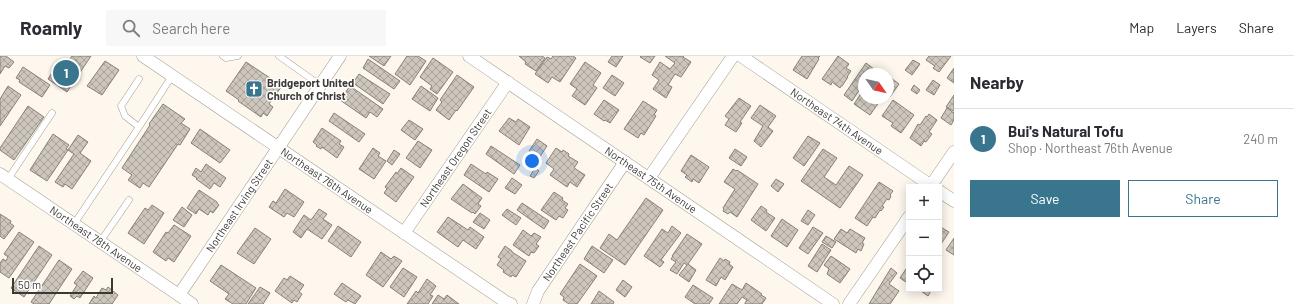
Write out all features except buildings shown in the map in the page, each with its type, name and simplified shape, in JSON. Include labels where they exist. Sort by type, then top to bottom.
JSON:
[{"type":"street","name":"Northeast Irving Street","points":[[179,295],[340,56]]},
{"type":"street","name":"Northeast 75th Avenue","points":[[469,56],[833,304]]},
{"type":"street","points":[[649,178],[733,56]]},
{"type":"street","name":"Northeast 74th Avenue","points":[[741,56],[927,184]]},
{"type":"street","name":"Northeast 76th Avenue","points":[[149,58],[172,76],[511,304]]},
{"type":"street","name":"Northeast Oregon Street","points":[[404,233],[508,82]]},
{"type":"street","points":[[935,184],[954,152]]},
{"type":"street","name":"Northeast Pacific Street","points":[[533,304],[538,290],[625,162]]},
{"type":"street","name":"Northeast 78th Avenue","points":[[4,177],[192,304]]},
{"type":"street","name":"Northeast 74th Avenue","points":[[942,194],[954,201]]},
{"type":"street","points":[[849,304],[907,220]]},
{"type":"lane","points":[[223,56],[226,58],[238,56]]},
{"type":"lane","points":[[279,56],[320,86]]},
{"type":"lane","points":[[74,224],[172,76]]},
{"type":"lane","points":[[138,79],[121,106],[125,116],[139,127]]},
{"type":"lane","points":[[4,177],[52,113]]},
{"type":"lane","points":[[100,242],[129,200]]},
{"type":"place","name":"Bui's Natural Tofu","points":[[66,73]]},
{"type":"place","name":"Bridgeport United Church of Christ","points":[[254,89]]}]
